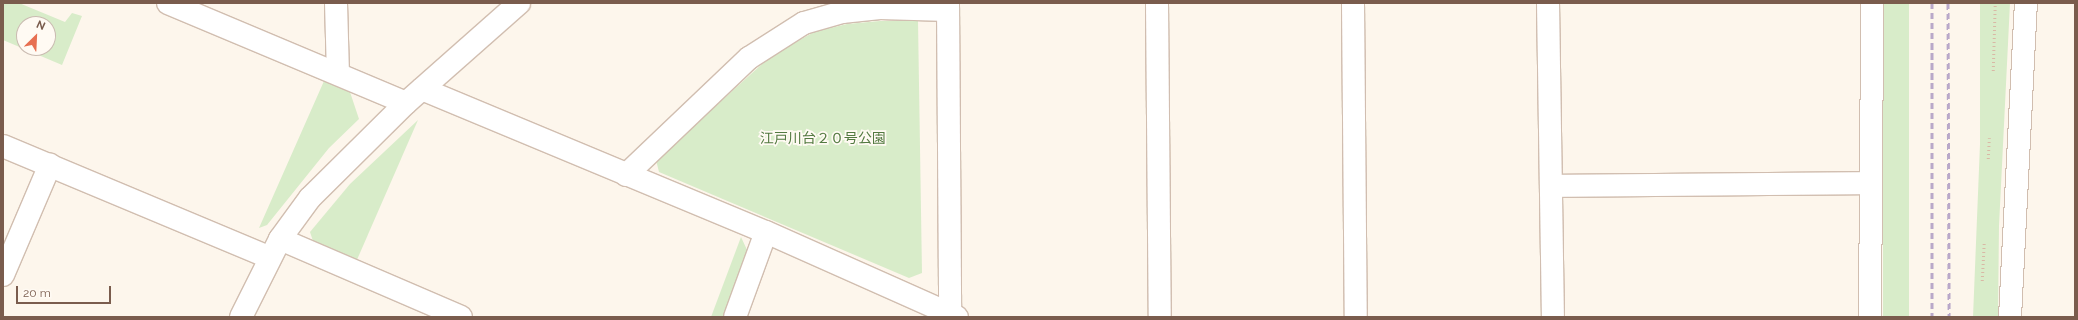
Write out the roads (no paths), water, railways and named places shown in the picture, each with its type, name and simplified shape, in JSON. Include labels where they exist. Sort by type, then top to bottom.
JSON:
[{"type":"street","points":[[168,3],[406,103]]},
{"type":"street","points":[[336,3],[338,74]]},
{"type":"street","points":[[241,317],[274,248],[310,198],[406,103],[519,3]]},
{"type":"street","points":[[1157,3],[1160,317]]},
{"type":"street","points":[[1353,3],[1356,317]]},
{"type":"street","points":[[1548,3],[1553,317]]},
{"type":"street","points":[[1870,317],[1872,3]]},
{"type":"street","points":[[2010,317],[2026,3]]},
{"type":"street","points":[[422,89],[626,175],[766,232],[953,316],[948,6],[880,8],[842,12],[804,23],[750,58],[626,175]]},
{"type":"street","points":[[3,146],[50,165],[274,248],[439,313],[461,317]]},
{"type":"street","points":[[3,275],[50,165]]},
{"type":"street","points":[[1552,186],[1871,183]]},
{"type":"street","points":[[736,317],[766,232]]},
{"type":"railway","points":[[1932,3],[1932,317]]},
{"type":"railway","points":[[1948,3],[1949,317]]},
{"type":"park label","name":"江戸川台２０号公園","points":[[823,138]]}]
